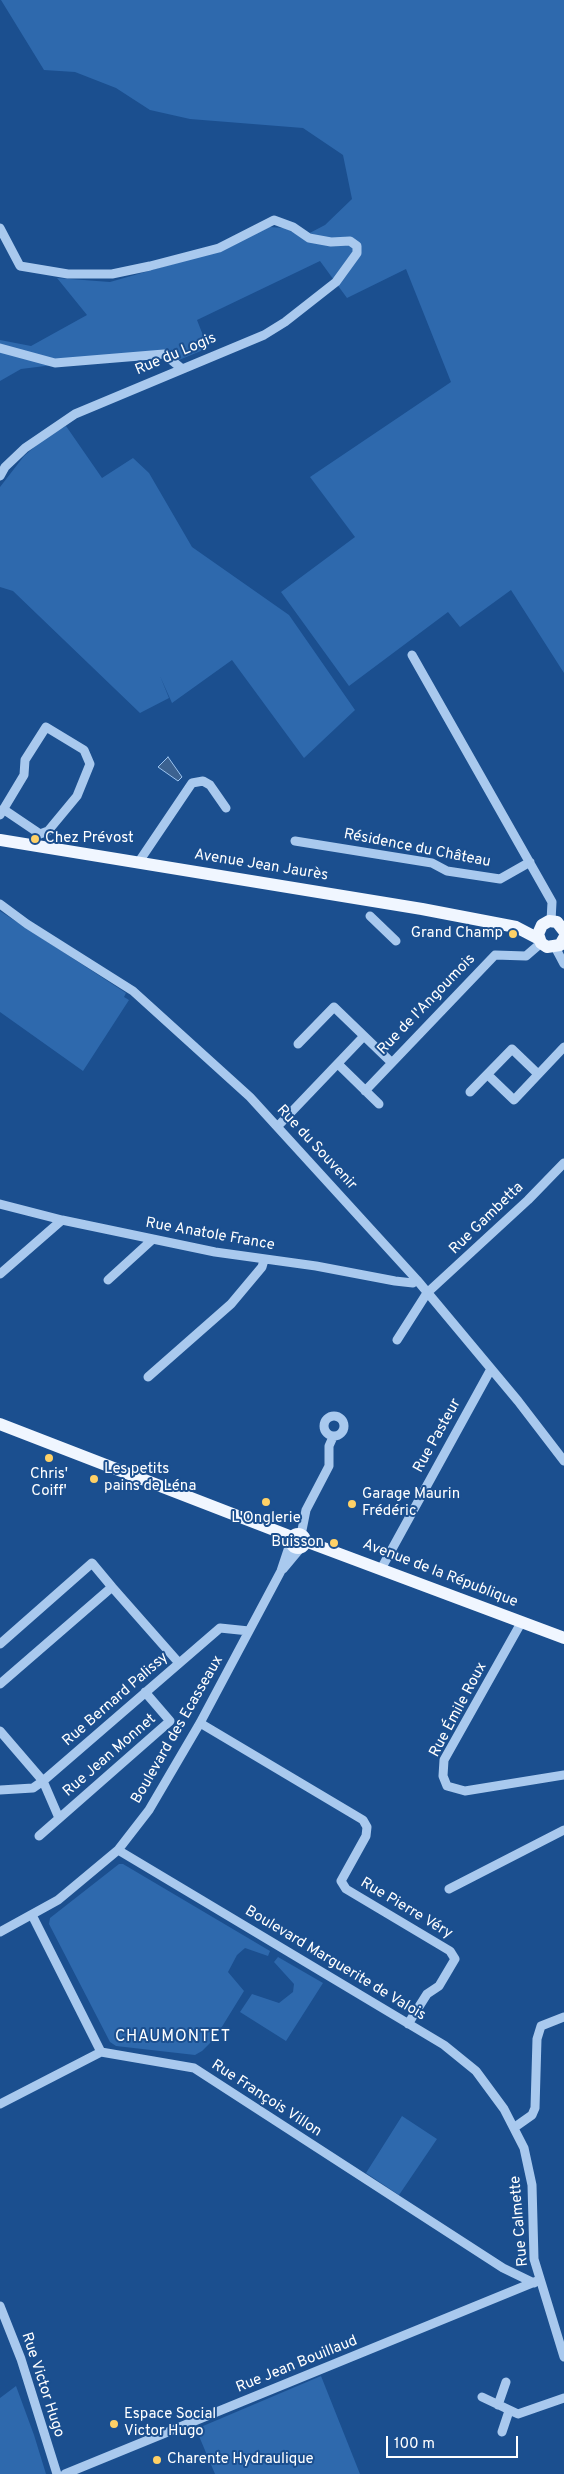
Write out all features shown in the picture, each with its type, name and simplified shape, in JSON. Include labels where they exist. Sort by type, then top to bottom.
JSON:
[{"type":"main road","name":"Avenue Jean Jaurès","points":[[0,840],[516,927],[547,923]]},
{"type":"main road","points":[[540,941],[539,929],[547,923],[561,926],[564,931]]},
{"type":"main road","name":"Avenue Jean Jaurès","points":[[516,927],[548,947],[555,947]]},
{"type":"main road","points":[[555,947],[560,945],[564,938]]},
{"type":"main road","name":"Avenue de la République","points":[[1,1427],[298,1540],[564,1638]]},
{"type":"street","name":"Rue du Logis","points":[[0,228],[20,266],[68,274],[112,274],[219,248],[274,220],[293,227],[309,238],[355,243],[356,253],[328,289],[285,322],[264,335],[180,368],[68,418],[25,448],[5,467],[0,476]]},
{"type":"street","points":[[0,348],[55,364],[164,354],[180,368]]},
{"type":"street","points":[[412,656],[552,902],[547,923]]},
{"type":"street","points":[[46,727],[84,750],[90,764],[77,796],[48,831],[40,834],[2,812],[24,775],[25,760],[46,727]]},
{"type":"street","points":[[138,863],[192,783],[203,781],[210,785],[226,808]]},
{"type":"street","name":"Résidence du Château","points":[[294,841],[424,861],[447,871],[500,879],[530,862]]},
{"type":"street","name":"Rue du Souvenir","points":[[0,904],[27,924],[133,991],[231,1079],[278,1126],[417,1280],[564,1461]]},
{"type":"street","points":[[370,916],[396,941]]},
{"type":"street","name":"Rue de l'Angoumois","points":[[365,1091],[495,955],[526,956],[540,941]]},
{"type":"street","points":[[555,947],[564,964]]},
{"type":"street","points":[[298,1044],[334,1007],[391,1062]]},
{"type":"street","points":[[278,1126],[364,1036]]},
{"type":"street","points":[[488,1075],[514,1100],[564,1047]]},
{"type":"street","points":[[470,1092],[512,1049],[538,1074]]},
{"type":"street","points":[[338,1064],[379,1104]]},
{"type":"street","name":"Rue Gambetta","points":[[397,1340],[427,1293],[528,1200],[564,1163]]},
{"type":"street","name":"Rue Anatole France","points":[[0,1204],[62,1220],[264,1260],[316,1266],[395,1281],[413,1282],[417,1280]]},
{"type":"street","points":[[0,1274],[62,1220]]},
{"type":"street","points":[[108,1280],[153,1239]]},
{"type":"street","points":[[148,1377],[230,1304],[262,1266],[264,1260]]},
{"type":"street","name":"Rue Pasteur","points":[[381,1570],[491,1369]]},
{"type":"street","name":"Boulevard des Ecasseaux","points":[[0,1932],[58,1900],[118,1850],[149,1810],[200,1723],[298,1540],[306,1510],[328,1466],[329,1446],[333,1437]]},
{"type":"street","points":[[0,1644],[92,1564],[179,1663]]},
{"type":"street","points":[[0,1684],[112,1587]]},
{"type":"street","name":"Rue Émile Roux","points":[[521,1622],[444,1760],[443,1776],[447,1786],[465,1791],[564,1775]]},
{"type":"street","name":"Rue Bernard Palissy","points":[[0,1790],[33,1788],[43,1781],[220,1628],[248,1631]]},
{"type":"street","name":"Rue Jean Monnet","points":[[39,1836],[170,1720],[145,1692]]},
{"type":"street","name":"Rue Pierre Véry","points":[[200,1723],[363,1820],[367,1827],[366,1836],[341,1881],[346,1889],[450,1951],[455,1959],[439,1986],[427,1994],[408,2024]]},
{"type":"street","points":[[0,1731],[43,1781],[59,1818]]},
{"type":"street","points":[[449,1889],[564,1830]]},
{"type":"street","name":"Boulevard Marguerite de Valois","points":[[118,1850],[444,2045],[476,2071],[515,2127]]},
{"type":"street","points":[[0,2104],[102,2052],[32,1915]]},
{"type":"street","points":[[515,2127],[532,2115],[535,2108],[536,2039],[541,2026],[564,2016]]},
{"type":"street","name":"Rue François Villon","points":[[102,2052],[194,2068],[504,2268],[537,2281]]},
{"type":"street","name":"Rue Calmette","points":[[515,2127],[529,2168],[533,2247],[537,2281],[564,2358]]},
{"type":"street","name":"Rue Jean Bouillaud","points":[[65,2474],[537,2281]]},
{"type":"street","name":"Rue Victor Hugo","points":[[0,2306],[21,2358],[56,2474]]},
{"type":"street","points":[[498,2405],[506,2382]]},
{"type":"street","points":[[482,2397],[518,2414],[564,2398]]},
{"type":"street","points":[[502,2432],[509,2411]]},
{"type":"shaded area","points":[[1,0],[564,0],[564,673],[511,590],[460,627],[448,612],[349,686],[281,592],[355,537],[310,477],[451,382],[406,269],[347,298],[320,261],[197,320],[208,348],[179,360],[165,351],[21,369],[0,381],[0,340],[31,346],[87,315],[57,278],[110,282],[222,250],[269,227],[285,228],[302,237],[325,225],[352,199],[343,155],[303,128],[190,119],[150,110],[116,88],[75,72],[44,70]]},
{"type":"shaded area","points":[[66,426],[102,478],[133,458],[149,473],[192,547],[289,615],[355,710],[304,758],[232,660],[172,703],[160,676],[169,698],[140,713],[13,591],[0,587],[0,487],[24,456],[46,437]]},
{"type":"shaded area","points":[[168,757],[182,777],[178,781],[158,767]]},
{"type":"shaded area","points":[[0,911],[126,993],[124,997],[129,1000],[83,1071],[0,1012]]},
{"type":"shaded area","points":[[119,1864],[123,1864],[270,1951],[268,1956],[245,1948],[237,1955],[228,1972],[244,1991],[215,2038],[195,2055],[116,2046],[110,2042],[49,1924],[50,1918]]},
{"type":"shaded area","points":[[278,1957],[323,1983],[286,2041],[240,2012],[252,1994],[279,2003],[293,1992],[294,1984],[274,1962]]},
{"type":"shaded area","points":[[402,2116],[437,2139],[399,2195],[366,2173]]},
{"type":"shaded area","points":[[321,2376],[360,2474],[215,2474],[196,2429]]},
{"type":"shaded area","points":[[16,2386],[46,2474],[0,2474],[0,2398]]},
{"type":"place","name":"Chez Prévost","points":[[35,839]]},
{"type":"place","name":"Grand Champ","points":[[513,934]]},
{"type":"place","name":"Chris' Coiff'","points":[[49,1458]]},
{"type":"place","name":"Les petits pains de Léna","points":[[94,1479]]},
{"type":"place","name":"L'Onglerie","points":[[266,1502]]},
{"type":"place","name":"Garage Maurin Frédéric","points":[[352,1504]]},
{"type":"place","name":"Buisson","points":[[334,1543]]},
{"type":"place","name":"Espace Social Victor Hugo","points":[[114,2424]]},
{"type":"place","name":"Charente Hydraulique","points":[[157,2460]]},
{"type":"district","name":"CHAUMONTET","points":[[173,2038]]}]
